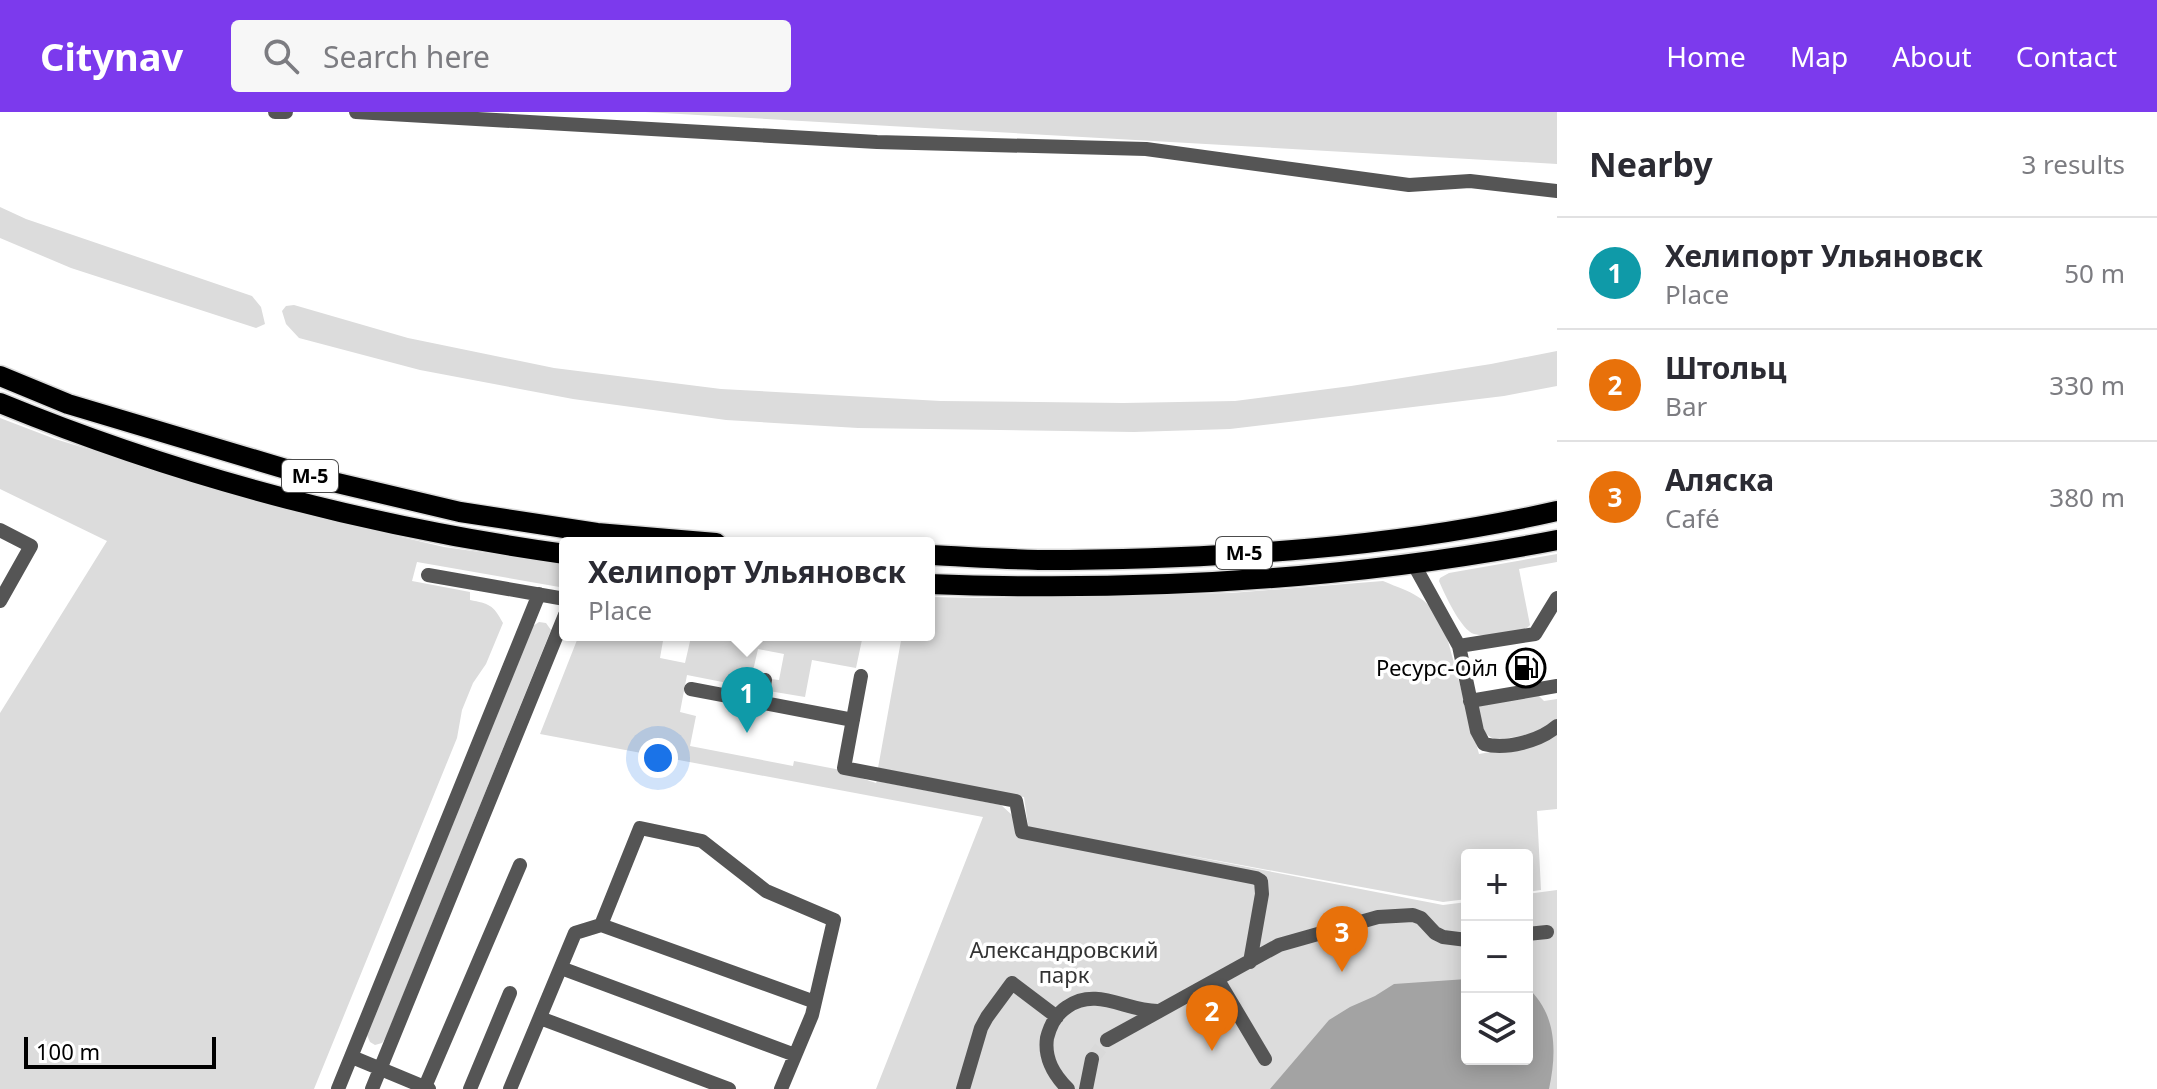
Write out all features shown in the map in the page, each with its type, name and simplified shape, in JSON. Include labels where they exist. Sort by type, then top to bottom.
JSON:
[{"type":"highway","name":"М-5","points":[[0,376],[68,404],[316,478],[460,512],[597,533],[645,537]]},
{"type":"highway","name":"М-5","points":[[0,403],[66,430],[281,497],[443,533],[559,553]]},
{"type":"highway","name":"М-5","points":[[935,555],[1067,560],[1227,555],[1404,539],[1500,524],[1557,511]]},
{"type":"highway","name":"М-5","points":[[935,584],[1001,587],[1229,581],[1413,563],[1557,540]]},
{"type":"street","points":[[275,112],[286,112]]},
{"type":"street","points":[[356,112],[877,142],[1146,149],[1409,185],[1470,181],[1557,191]]},
{"type":"street","points":[[0,530],[31,546],[0,601]]},
{"type":"street","points":[[1413,563],[1459,646],[1480,739],[1490,746],[1500,746],[1544,736],[1557,726]]},
{"type":"street","points":[[428,575],[559,598]]},
{"type":"street","points":[[338,1089],[539,594]]},
{"type":"street","points":[[1459,646],[1535,634],[1557,598]]},
{"type":"street","points":[[372,1089],[559,630]]},
{"type":"street","points":[[861,676],[844,768],[1016,801],[1022,832],[1249,876],[1261,881],[1262,894],[1250,962]]},
{"type":"street","points":[[761,702],[765,680]]},
{"type":"street","points":[[1470,701],[1557,686]]},
{"type":"street","points":[[691,689],[853,720]]},
{"type":"street","points":[[601,925],[640,828],[702,841],[766,891],[834,920],[812,1015],[781,1089]]},
{"type":"street","points":[[352,1057],[426,1088],[520,865]]},
{"type":"street","points":[[1107,1040],[1279,945],[1378,917],[1413,915],[1421,918],[1435,933],[1461,940]]},
{"type":"street","points":[[510,1089],[575,933],[601,925],[815,1002]]},
{"type":"street","points":[[1533,933],[1547,932]]},
{"type":"street","points":[[561,968],[795,1055]]},
{"type":"street","points":[[1218,980],[1265,1059]]},
{"type":"street","points":[[963,1089],[981,1028],[1012,983],[1057,1017]]},
{"type":"street","points":[[470,1089],[510,993]]},
{"type":"street","points":[[1068,1089],[1059,1080],[1046,1047],[1057,1017],[1070,1005],[1089,998],[1109,1000],[1145,1012],[1163,1011]]},
{"type":"street","points":[[540,1018],[729,1089]]},
{"type":"street","points":[[1086,1089],[1092,1059]]},
{"type":"green space","points":[[645,112],[1557,112],[1557,164]]},
{"type":"green space","points":[[0,207],[26,219],[252,296],[261,307],[265,324],[256,328],[71,268],[0,238]]},
{"type":"green space","points":[[294,305],[408,338],[554,368],[721,389],[941,401],[1235,401],[1351,386],[1557,351],[1557,386],[1504,396],[1230,429],[1134,432],[858,428],[726,420],[573,399],[420,370],[299,338],[286,324],[282,311],[286,306]]},
{"type":"green space","points":[[0,418],[55,439],[303,514],[444,547],[559,563],[559,587],[417,562],[412,581],[470,592],[470,600],[490,606],[503,623],[462,710],[457,738],[314,1089],[0,1089],[0,713],[107,541],[0,489]]},
{"type":"green space","points":[[1557,554],[1557,562],[1519,569],[1530,625],[1526,629],[1493,635],[1474,634],[1459,619],[1439,581],[1449,573]]},
{"type":"green space","name":"Александровский парк","points":[[1383,581],[1418,596],[1430,606],[1443,623],[1479,754],[1541,743],[1557,734],[1557,809],[1537,811],[1541,890],[1533,891],[1533,849],[1461,849],[1461,900],[1443,902],[1154,849],[1443,905],[1461,903],[1461,1065],[1533,1065],[1533,893],[1557,890],[1557,1089],[876,1089],[983,817],[540,734],[577,641],[663,641],[660,658],[685,663],[690,641],[862,641],[856,668],[812,660],[805,697],[769,691],[771,679],[779,680],[784,654],[758,649],[752,675],[760,677],[758,689],[687,675],[680,712],[696,716],[690,746],[793,766],[794,761],[846,771],[876,783],[1001,805],[1017,823],[1028,825],[1024,797],[878,768],[901,641],[935,641],[935,597],[1231,593]]},
{"type":"green space","points":[[539,622],[546,623],[551,630],[386,1037],[382,1043],[375,1045],[367,1035],[533,626]]},
{"type":"green space","points":[[1536,693],[1544,701],[1557,699],[1557,721],[1538,733],[1497,740],[1484,731],[1477,706]]},
{"type":"shaded area","points":[[1461,979],[1461,1065],[1533,1065],[1533,994],[1544,1009],[1552,1034],[1553,1061],[1549,1089],[1270,1089],[1329,1020],[1394,984]]},
{"type":"tunnel","points":[[1092,1059],[1107,1040]]},
{"type":"place","name":"Ресурс-Ойл","points":[[1526,668]]},
{"type":"place","name":"Хелипорт Ульяновск","points":[[747,733]]},
{"type":"place","name":"Аляска","points":[[1342,972]]},
{"type":"place","name":"Штольц","points":[[1212,1051]]}]
